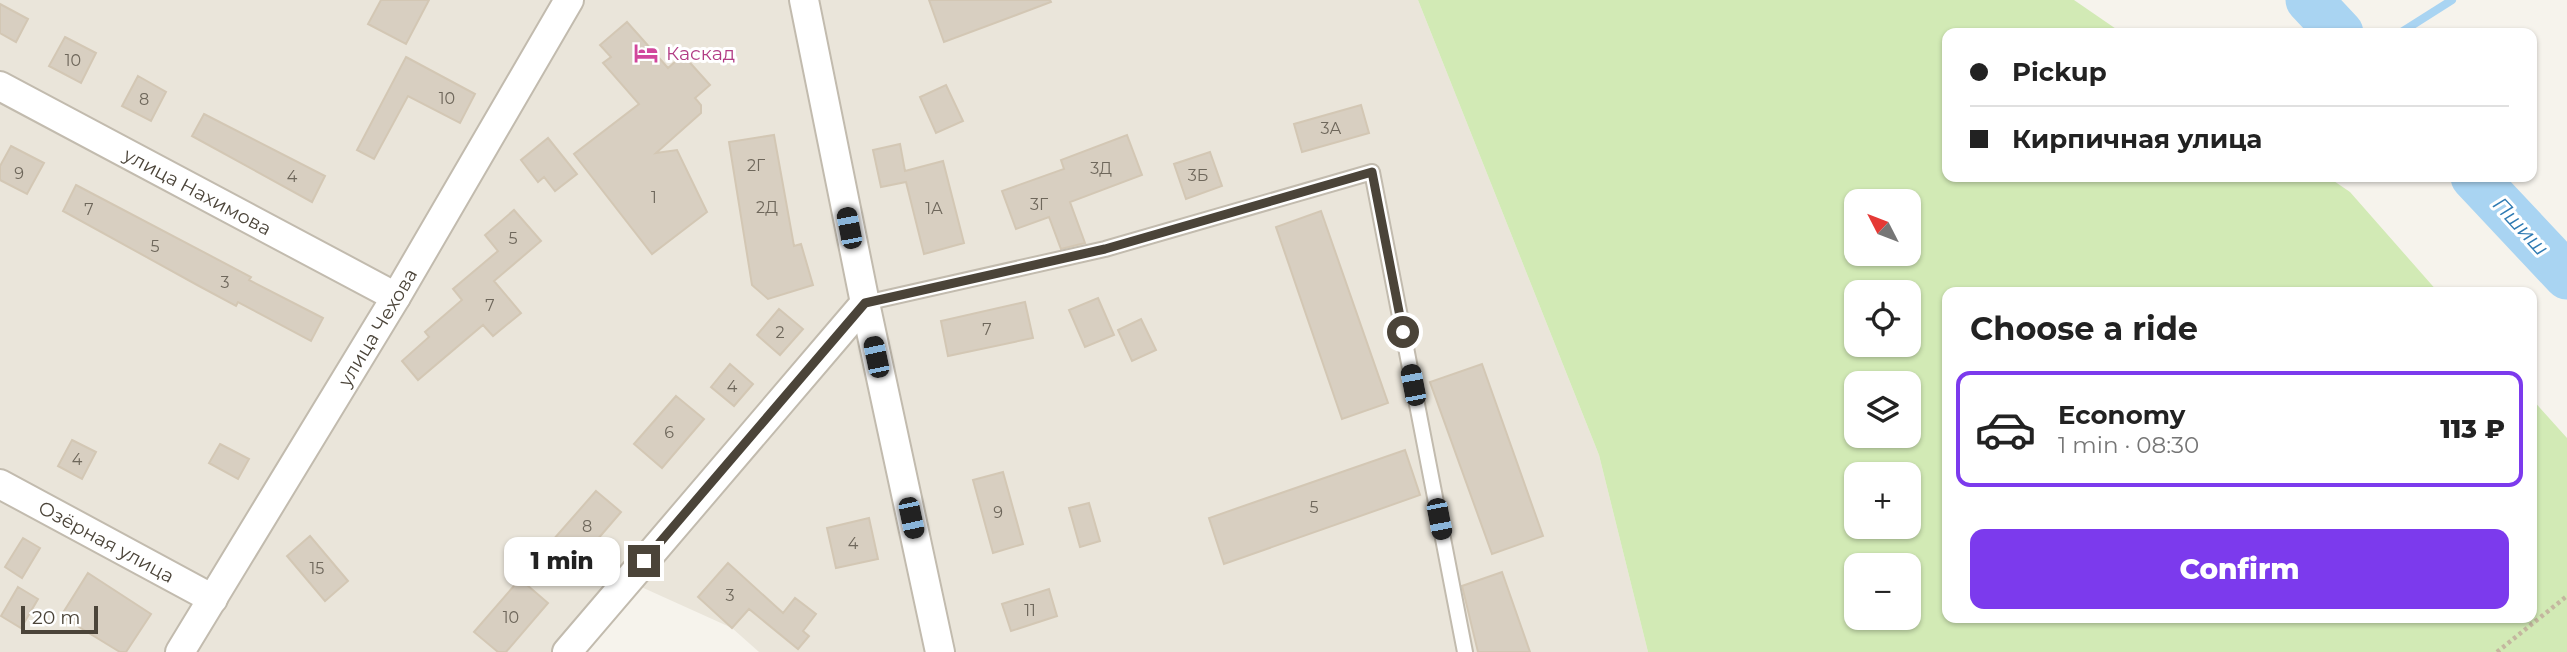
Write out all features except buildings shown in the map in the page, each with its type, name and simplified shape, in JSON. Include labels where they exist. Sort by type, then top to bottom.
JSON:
[{"type":"street","points":[[804,0],[865,303],[940,652]]},
{"type":"street","name":"улица Чехова","points":[[180,652],[396,297],[562,2]]},
{"type":"street","name":"улица Нахимова","points":[[0,86],[396,297]]},
{"type":"street","points":[[567,652],[865,303]]},
{"type":"street","name":"Озёрная улица","points":[[0,484],[213,599]]},
{"type":"lane","points":[[865,303],[1105,249],[1372,172],[1465,652]]},
{"type":"path","points":[[2537,620],[2567,596]]},
{"type":"path","points":[[2497,652],[2533,623]]},
{"type":"shaded area","points":[[0,0],[1418,0],[1599,455],[1648,652],[759,652],[732,628],[628,581],[567,652],[0,652]]},
{"type":"green space","points":[[1418,0],[2074,0],[2115,28],[1942,28],[1942,182],[2335,182],[2350,192],[2434,287],[1942,287],[1942,623],[2537,623],[2537,405],[2567,438],[2567,652],[1648,652],[1599,455]]},
{"type":"waterway","name":"Пшиш","points":[[2309,0],[2335,28]]},
{"type":"waterway","points":[[2408,28],[2452,0]]},
{"type":"waterway","name":"Пшиш","points":[[2479,182],[2567,276]]},
{"type":"place","name":"Каскад","points":[[646,53]]},
{"type":"route","points":[[644,561],[865,303],[1105,249],[1372,172],[1403,332]]}]
